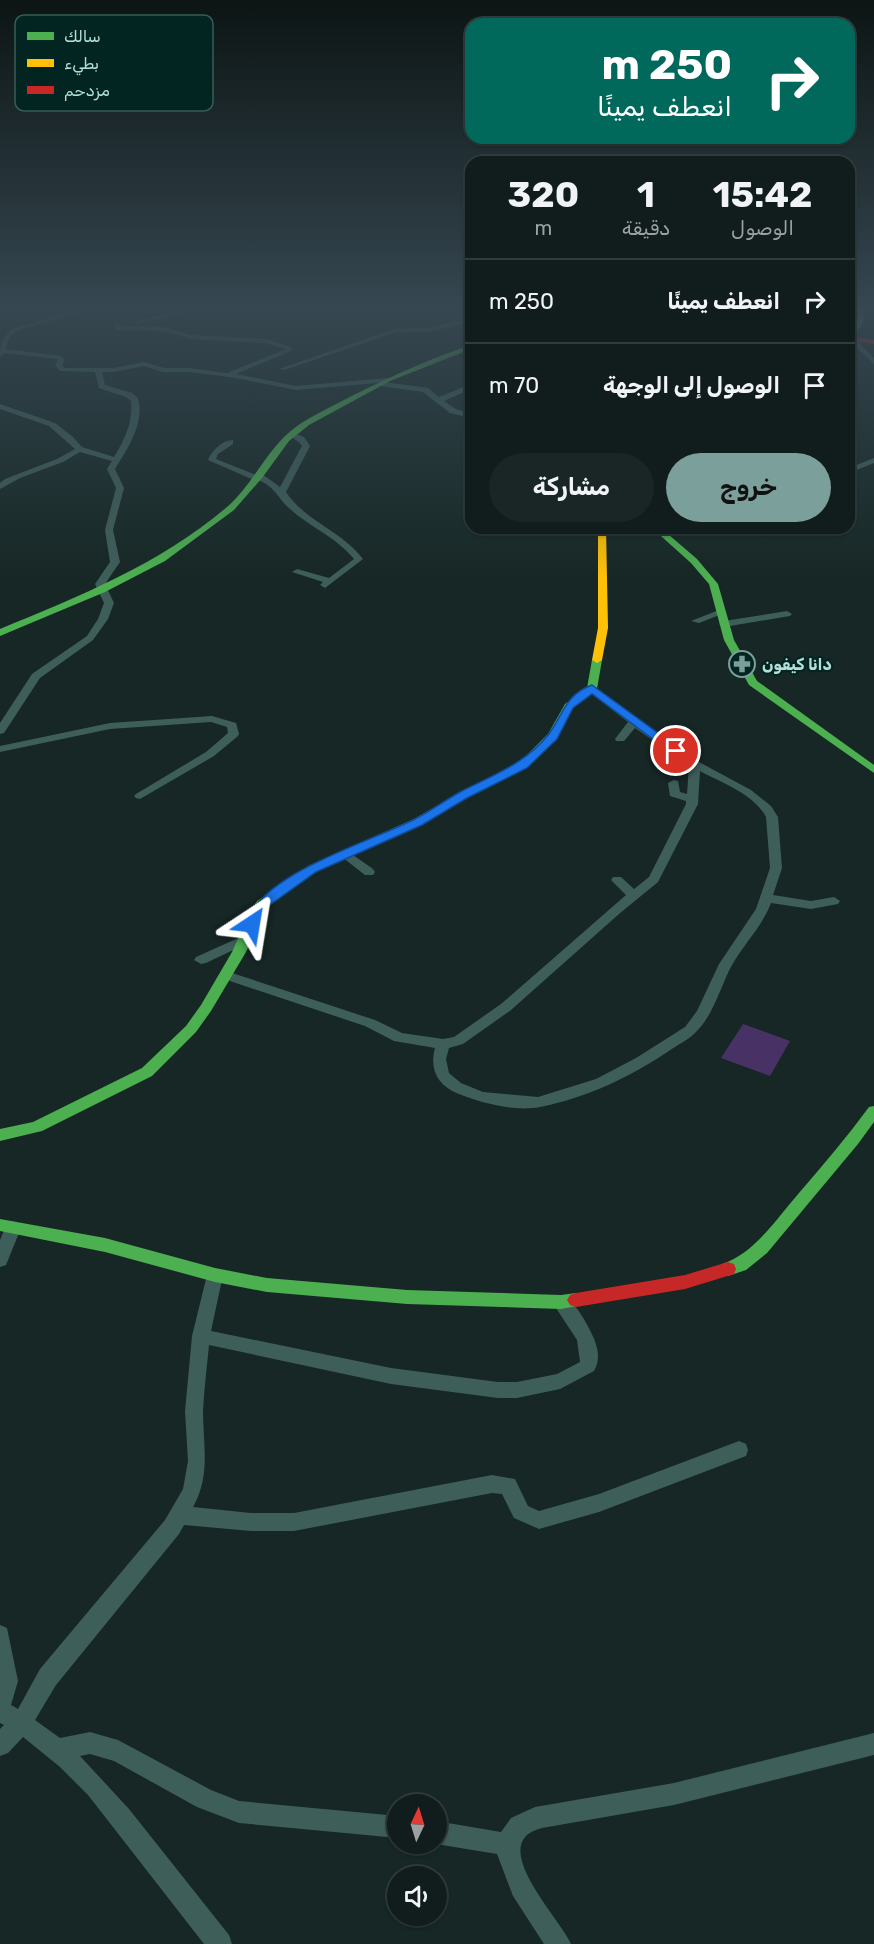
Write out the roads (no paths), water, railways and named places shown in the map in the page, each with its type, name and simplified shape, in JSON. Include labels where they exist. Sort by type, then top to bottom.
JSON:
[{"type":"street","points":[[0,731],[36,676],[94,632],[103,620],[109,603],[100,584],[115,562],[109,533],[120,488],[111,469],[128,444],[137,416],[135,400],[132,398]]},
{"type":"street","points":[[0,633],[102,590],[162,559],[219,518],[258,477],[292,434],[324,413],[354,398]]},
{"type":"street","points":[[436,398],[453,411],[465,414]]},
{"type":"street","points":[[439,400],[444,398]]},
{"type":"street","points":[[0,406],[50,422],[68,435],[79,449],[117,460]]},
{"type":"street","points":[[282,492],[306,446],[301,439],[292,434]]},
{"type":"street","points":[[230,442],[215,453],[212,460],[258,477],[282,492],[291,506],[347,545],[359,559],[328,583],[297,572]]},
{"type":"street","points":[[0,487],[12,479],[52,464],[79,449]]},
{"type":"street","points":[[855,468],[874,460]]},
{"type":"street","points":[[0,1135],[38,1127],[147,1072],[191,1029],[226,975],[262,904],[312,869],[417,822],[462,795],[523,765],[553,736],[569,706],[592,689],[603,628],[602,534]]},
{"type":"street","points":[[663,534],[685,553],[711,581],[743,669],[753,683],[874,770]]},
{"type":"street","points":[[696,621],[788,614]]},
{"type":"street","points":[[442,1044],[439,1059],[442,1075],[456,1087],[481,1097],[538,1102],[601,1083],[641,1062],[690,1030],[702,1013],[726,964],[762,909],[776,868],[772,817],[767,808],[747,792],[696,764],[634,722],[592,689]]},
{"type":"street","points":[[0,749],[110,726],[212,719],[232,725],[234,734],[218,748],[140,796]]},
{"type":"street","points":[[620,739],[634,722]]},
{"type":"street","points":[[226,975],[370,1023],[399,1038],[442,1044],[458,1041],[506,1007],[654,879],[693,799],[696,764]]},
{"type":"street","points":[[674,783],[675,794],[693,799]]},
{"type":"street","points":[[346,854],[369,872]]},
{"type":"street","points":[[617,880],[634,895]]},
{"type":"street","points":[[766,898],[812,905],[834,901]]},
{"type":"street","points":[[201,960],[245,939]]},
{"type":"street","points":[[0,1260],[6,1226],[105,1245],[215,1275],[267,1285],[398,1296],[561,1302],[685,1282],[726,1270],[746,1261],[776,1231],[853,1140],[874,1111]]},
{"type":"street","points":[[0,1745],[22,1722],[48,1677],[180,1515],[195,1478],[194,1412],[201,1336],[215,1275]]},
{"type":"street","points":[[201,1336],[414,1380],[498,1390],[517,1390],[560,1381],[588,1366],[591,1354],[587,1339],[561,1302]]},
{"type":"street","points":[[180,1515],[261,1523],[294,1522],[492,1484],[508,1485],[521,1512],[540,1520],[599,1503],[739,1449]]},
{"type":"street","points":[[0,1635],[7,1681],[0,1708],[22,1722],[92,1780],[129,1824],[220,1944]]},
{"type":"street","points":[[56,1750],[90,1743],[118,1751],[205,1799],[239,1812],[387,1826]]},
{"type":"street","points":[[559,1944],[516,1878],[510,1862],[508,1845],[517,1827],[528,1821],[674,1794],[874,1744]]},
{"type":"street","points":[[447,1834],[508,1845]]},
{"type":"place","name":"دانا كيفون","points":[[742,664]]}]
